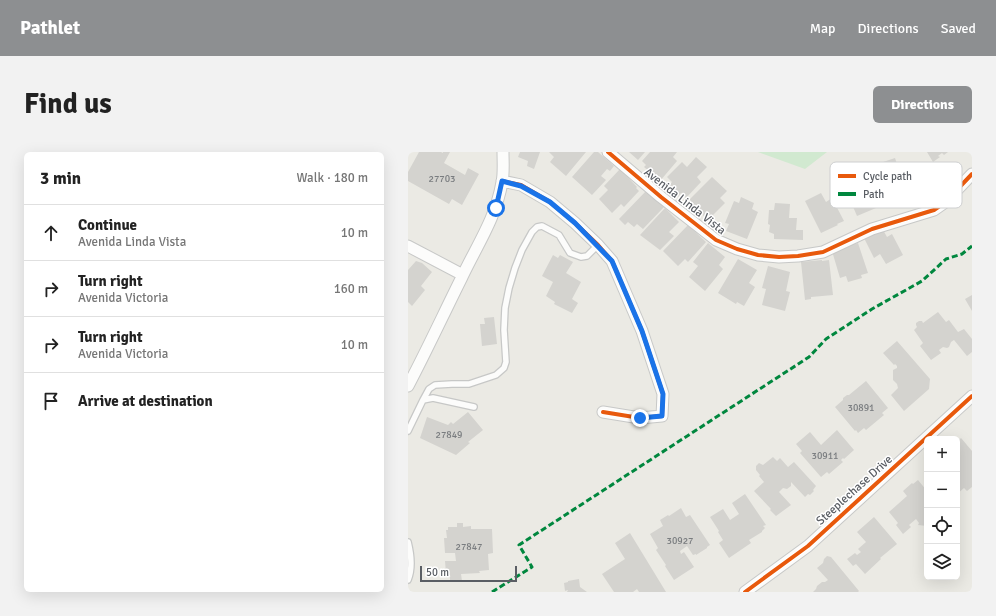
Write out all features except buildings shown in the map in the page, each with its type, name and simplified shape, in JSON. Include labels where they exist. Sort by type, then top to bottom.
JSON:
[{"type":"street","points":[[408,386],[443,318],[496,208],[502,181],[503,152]]},
{"type":"street","name":"Avenida Linda Vista","points":[[608,152],[661,197],[716,240],[737,249],[758,255],[778,257],[798,256],[823,252],[872,229],[937,208]]},
{"type":"street","name":"Avenida Linda Vista","points":[[962,184],[972,174]]},
{"type":"street","points":[[502,181],[521,186],[550,202],[575,223],[612,261],[642,331],[663,394],[662,416],[640,418],[603,412]]},
{"type":"street","points":[[408,246],[463,275]]},
{"type":"street","name":"Steeplechase Drive","points":[[745,592],[808,546],[972,396]]},
{"type":"lane","points":[[408,431],[429,389],[435,385],[469,384],[496,375],[504,368],[506,362],[504,330],[505,308],[509,288],[522,250],[532,232],[537,227],[542,226],[559,235],[570,253],[581,257],[587,256],[598,245]]},
{"type":"lane","points":[[423,400],[433,398],[474,407]]},
{"type":"lane","points":[[408,542],[411,555],[410,576],[408,580]]},
{"type":"green space","points":[[758,152],[827,152],[805,169]]},
{"type":"marked path","points":[[492,592],[532,567],[519,545],[809,357],[826,339],[872,309],[922,281],[946,259],[962,254],[972,246]]},
{"type":"cycle path","points":[[608,152],[661,197],[716,240],[737,249],[758,255],[779,257],[823,252],[872,229],[937,208]]},
{"type":"cycle path","points":[[962,184],[972,174]]},
{"type":"cycle path","points":[[502,181],[521,185],[550,202],[575,223],[612,261],[642,331],[663,394],[662,416],[640,418],[603,412]]},
{"type":"cycle path","points":[[745,592],[808,546],[972,396]]},
{"type":"route","points":[[496,208],[502,181],[521,186],[550,202],[575,223],[612,261],[642,331],[663,394],[662,416],[640,418]]}]
